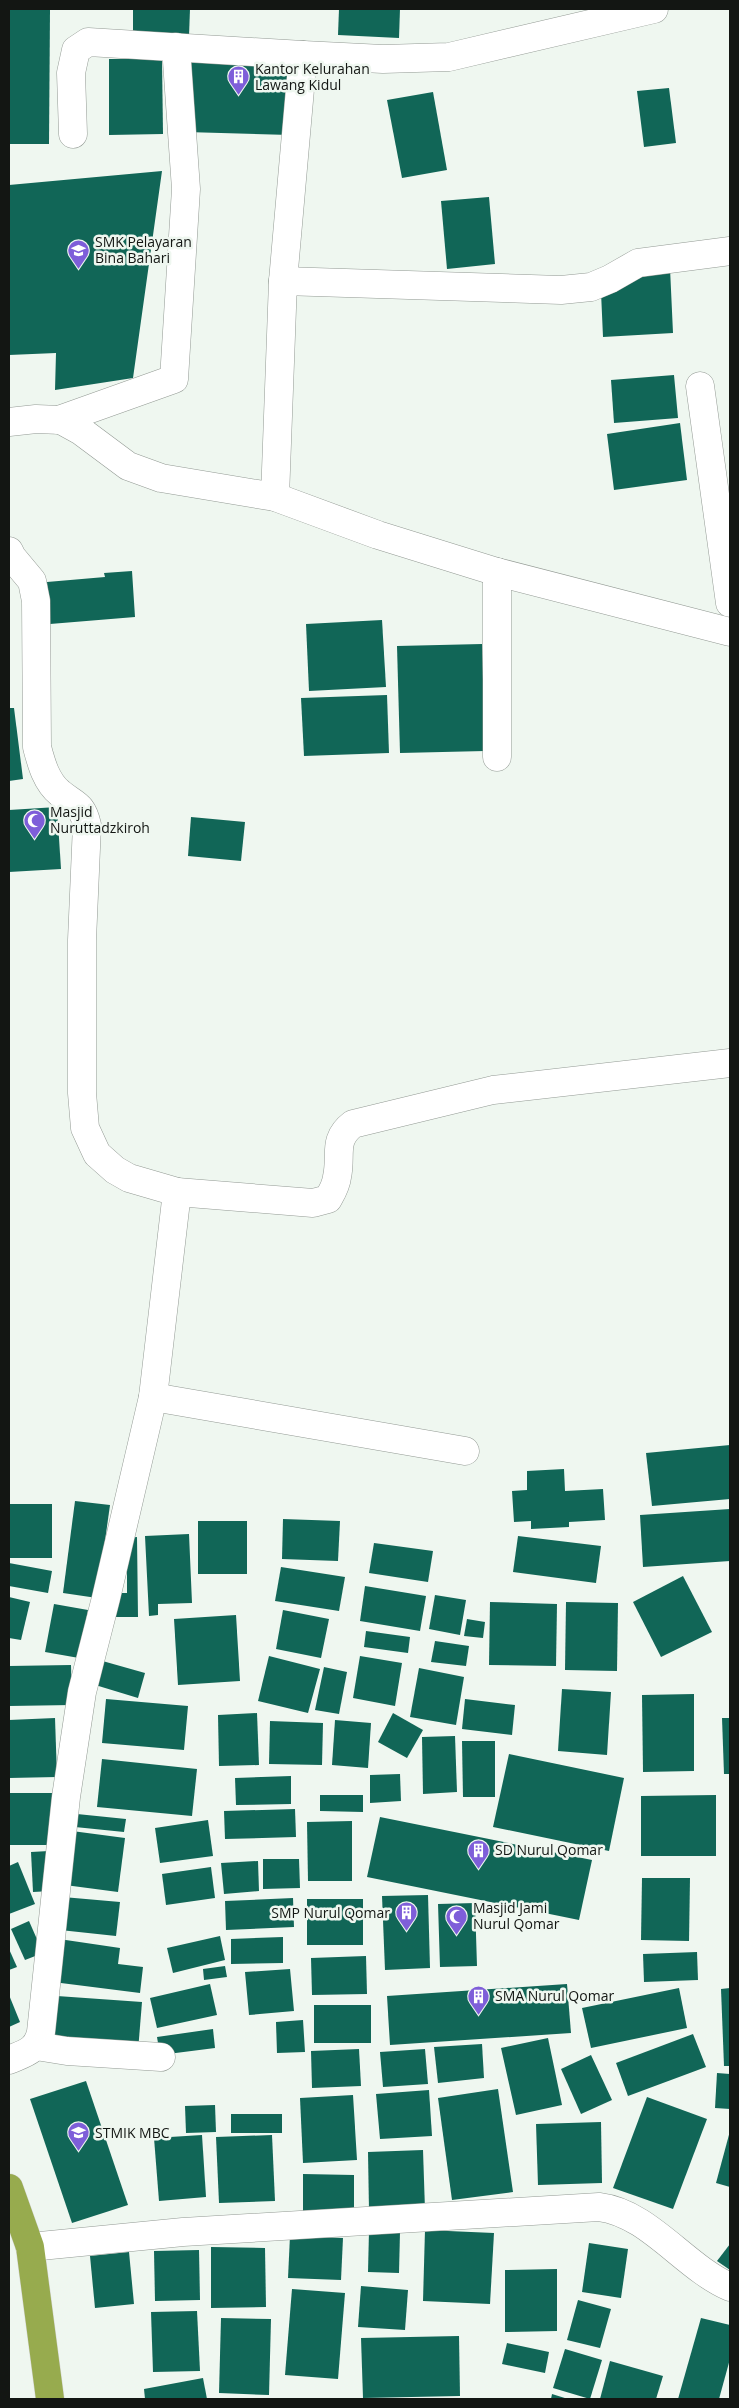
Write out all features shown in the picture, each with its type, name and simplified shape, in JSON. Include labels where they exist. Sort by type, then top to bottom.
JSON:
[{"type":"highway","points":[[9,2188],[30,2247],[50,2399]]},
{"type":"street","points":[[73,134],[71,73],[76,50],[88,42],[383,59],[449,57],[654,9]]},
{"type":"street","points":[[9,422],[36,419],[59,420],[174,379],[186,189],[176,47]]},
{"type":"street","points":[[275,497],[283,282],[302,55]]},
{"type":"street","points":[[283,282],[562,290],[591,287],[610,279],[638,263],[730,251]]},
{"type":"street","points":[[700,386],[730,603]]},
{"type":"street","points":[[59,420],[81,431],[128,466],[161,478],[275,497],[378,535],[497,572],[730,632]]},
{"type":"street","points":[[9,550],[12,557],[32,581],[36,602],[37,747],[42,765],[59,793],[75,802],[84,812],[87,824],[82,940],[82,1093],[85,1128],[97,1154],[115,1170],[129,1178],[177,1192],[313,1203],[328,1199],[335,1187],[338,1175],[338,1147],[343,1132],[354,1124],[454,1097],[493,1090],[730,1063]]},
{"type":"street","points":[[497,572],[497,757]]},
{"type":"street","points":[[9,2060],[30,2052],[36,2046],[41,2032],[66,1797],[82,1692],[153,1397],[177,1192]]},
{"type":"street","points":[[153,1397],[465,1451]]},
{"type":"street","points":[[36,2046],[67,2051],[161,2057]]},
{"type":"street","points":[[30,2247],[183,2232],[598,2207],[614,2209],[631,2217],[683,2258],[730,2287]]},
{"type":"building","points":[[133,9],[190,9],[189,36],[133,34]]},
{"type":"building","points":[[339,9],[400,9],[399,38],[338,35]]},
{"type":"building","points":[[9,10],[50,10],[49,144],[9,144]]},
{"type":"building","name":"Kantor Kelurahan Lawang Kidul","points":[[188,57],[292,60],[290,135],[186,132]]},
{"type":"building","points":[[109,59],[162,59],[163,134],[109,135]]},
{"type":"building","points":[[669,88],[676,143],[644,147],[637,91]]},
{"type":"building","points":[[433,92],[447,170],[402,178],[387,100]]},
{"type":"building","name":"SMK Pelayaran Bina Bahari","points":[[162,171],[133,378],[55,390],[56,353],[9,355],[9,185]]},
{"type":"building","points":[[489,197],[495,264],[447,269],[441,201]]},
{"type":"building","points":[[670,268],[673,333],[603,337],[601,292],[617,292],[616,278],[647,276],[647,269]]},
{"type":"building","points":[[674,375],[678,418],[614,423],[611,380]]},
{"type":"building","points":[[680,423],[687,480],[614,490],[607,434]]},
{"type":"building","points":[[132,571],[135,617],[50,624],[47,582],[105,577],[104,573]]},
{"type":"building","points":[[382,620],[386,687],[309,691],[306,624]]},
{"type":"building","points":[[482,644],[485,751],[400,753],[397,646]]},
{"type":"building","points":[[387,695],[389,753],[304,756],[301,698]]},
{"type":"building","points":[[9,708],[14,708],[23,779],[9,781]]},
{"type":"building","name":"Masjid Nuruttadzkiroh","points":[[57,807],[61,869],[9,872],[9,810]]},
{"type":"building","points":[[191,817],[245,822],[241,861],[188,856]]},
{"type":"building","points":[[730,1445],[730,1499],[652,1506],[646,1453]]},
{"type":"building","points":[[564,1469],[565,1491],[603,1489],[605,1520],[569,1522],[569,1527],[531,1529],[531,1521],[514,1522],[512,1491],[527,1490],[527,1471]]},
{"type":"building","points":[[75,1501],[110,1505],[97,1598],[63,1593]]},
{"type":"building","points":[[9,1504],[52,1504],[52,1558],[9,1558]]},
{"type":"building","points":[[730,1509],[730,1561],[643,1567],[640,1515]]},
{"type":"building","points":[[283,1519],[340,1521],[338,1561],[282,1559]]},
{"type":"building","points":[[198,1521],[247,1521],[247,1574],[198,1574]]},
{"type":"building","points":[[189,1534],[192,1603],[158,1604],[158,1615],[149,1616],[145,1536]]},
{"type":"building","points":[[518,1536],[601,1546],[596,1583],[513,1572]]},
{"type":"building","points":[[137,1537],[138,1617],[114,1617],[115,1593],[127,1593],[127,1538]]},
{"type":"building","points":[[374,1543],[433,1551],[428,1582],[369,1573]]},
{"type":"building","points":[[9,1563],[52,1571],[48,1593],[9,1586]]},
{"type":"building","points":[[281,1567],[345,1577],[339,1611],[275,1601]]},
{"type":"building","points":[[683,1576],[712,1632],[661,1657],[633,1602]]},
{"type":"building","points":[[365,1586],[426,1596],[420,1631],[360,1621]]},
{"type":"building","points":[[435,1595],[466,1600],[460,1635],[429,1629]]},
{"type":"building","points":[[9,1597],[30,1602],[21,1640],[9,1638]]},
{"type":"building","points":[[490,1602],[557,1604],[556,1666],[489,1665]]},
{"type":"building","points":[[566,1602],[618,1603],[617,1671],[565,1670]]},
{"type":"building","points":[[54,1604],[88,1610],[79,1658],[45,1652]]},
{"type":"building","points":[[283,1610],[329,1619],[321,1658],[276,1649]]},
{"type":"building","points":[[236,1615],[240,1681],[178,1685],[174,1619]]},
{"type":"building","points":[[467,1619],[485,1622],[483,1638],[464,1636]]},
{"type":"building","points":[[366,1631],[410,1637],[408,1653],[364,1647]]},
{"type":"building","points":[[435,1641],[469,1646],[466,1666],[431,1662]]},
{"type":"building","points":[[269,1656],[320,1669],[308,1713],[258,1701]]},
{"type":"building","points":[[360,1656],[402,1663],[395,1706],[353,1698]]},
{"type":"building","points":[[99,1660],[145,1673],[138,1698],[92,1684]]},
{"type":"building","points":[[71,1665],[72,1705],[9,1706],[9,1666]]},
{"type":"building","points":[[324,1667],[347,1672],[339,1714],[315,1710]]},
{"type":"building","points":[[419,1668],[464,1677],[456,1725],[410,1717]]},
{"type":"building","points":[[562,1689],[611,1692],[607,1755],[558,1751]]},
{"type":"building","points":[[694,1694],[694,1771],[643,1772],[642,1695]]},
{"type":"building","points":[[106,1699],[188,1706],[184,1750],[102,1743]]},
{"type":"building","points":[[465,1699],[515,1705],[512,1735],[462,1729]]},
{"type":"building","points":[[257,1713],[259,1765],[219,1766],[218,1715]]},
{"type":"building","points":[[393,1713],[423,1730],[407,1758],[378,1742]]},
{"type":"building","points":[[55,1718],[57,1777],[9,1778],[9,1720]]},
{"type":"building","points":[[722,1718],[730,1718],[730,1774],[724,1774]]},
{"type":"building","points":[[335,1720],[371,1723],[368,1768],[332,1765]]},
{"type":"building","points":[[270,1721],[323,1723],[322,1765],[269,1764]]},
{"type":"building","points":[[455,1736],[457,1792],[423,1794],[422,1737]]},
{"type":"building","points":[[462,1741],[495,1741],[495,1797],[463,1797]]},
{"type":"building","points":[[509,1754],[624,1778],[609,1851],[493,1827]]},
{"type":"building","points":[[102,1759],[197,1769],[192,1816],[97,1807]]},
{"type":"building","points":[[400,1774],[401,1801],[370,1803],[370,1775]]},
{"type":"building","points":[[291,1776],[291,1804],[236,1805],[235,1778]]},
{"type":"building","points":[[9,1793],[56,1793],[56,1845],[9,1845]]},
{"type":"building","points":[[320,1795],[363,1795],[363,1812],[320,1811]]},
{"type":"building","points":[[716,1795],[716,1856],[641,1856],[641,1796]]},
{"type":"building","points":[[295,1809],[296,1837],[225,1839],[224,1811]]},
{"type":"building","points":[[77,1814],[126,1819],[124,1832],[75,1827]]},
{"type":"building","name":"SD Nurul Qomar","points":[[380,1817],[592,1860],[579,1920],[367,1877]]},
{"type":"building","points":[[208,1820],[213,1856],[160,1863],[155,1828]]},
{"type":"building","points":[[352,1821],[352,1881],[308,1881],[307,1822]]},
{"type":"building","points":[[72,1831],[125,1838],[118,1892],[65,1885]]},
{"type":"building","points":[[49,1851],[51,1891],[33,1892],[31,1852]]},
{"type":"building","points":[[263,1859],[299,1859],[300,1888],[263,1889]]},
{"type":"building","points":[[258,1861],[259,1891],[224,1894],[221,1863]]},
{"type":"building","points":[[18,1862],[35,1904],[9,1914],[9,1866]]},
{"type":"building","points":[[211,1867],[215,1898],[166,1905],[162,1874]]},
{"type":"building","points":[[642,1878],[690,1878],[689,1941],[641,1940]]},
{"type":"building","name":"SMP Nurul Qomar","points":[[428,1895],[430,1968],[385,1970],[382,1896]]},
{"type":"building","points":[[63,1897],[120,1902],[116,1936],[60,1930]]},
{"type":"building","points":[[293,1898],[294,1927],[226,1930],[225,1901]]},
{"type":"building","points":[[307,1899],[363,1899],[363,1945],[307,1945]]},
{"type":"building","name":"Masjid Jami Nurul Qomar","points":[[475,1903],[477,1966],[440,1967],[438,1904]]},
{"type":"building","points":[[29,1921],[43,1953],[25,1960],[11,1929]]},
{"type":"building","points":[[220,1936],[225,1960],[173,1973],[167,1948]]},
{"type":"building","points":[[283,1937],[283,1963],[231,1964],[231,1939]]},
{"type":"building","points":[[59,1939],[120,1948],[118,1964],[143,1967],[140,1993],[53,1982]]},
{"type":"building","points":[[9,1949],[17,1967],[9,1970]]},
{"type":"building","points":[[697,1952],[698,1980],[644,1982],[643,1954]]},
{"type":"building","points":[[366,1956],[367,1994],[312,1995],[311,1958]]},
{"type":"building","points":[[225,1966],[227,1977],[204,1980],[203,1969]]},
{"type":"building","points":[[290,1969],[294,2011],[249,2015],[245,1972]]},
{"type":"building","points":[[210,1984],[217,2015],[157,2028],[150,1998]]},
{"type":"building","name":"SMA Nurul Qomar","points":[[567,1984],[571,2033],[390,2045],[387,1996]]},
{"type":"building","points":[[679,1988],[687,2028],[591,2048],[582,2008]]},
{"type":"building","points":[[730,1988],[730,2066],[724,2066],[721,1989]]},
{"type":"building","points":[[9,1995],[20,2022],[9,2027]]},
{"type":"building","points":[[57,1996],[142,2002],[138,2051],[54,2046]]},
{"type":"building","points":[[314,2005],[371,2005],[371,2043],[314,2043]]},
{"type":"building","points":[[303,2020],[305,2052],[277,2053],[276,2022]]},
{"type":"building","points":[[213,2029],[215,2048],[160,2055],[157,2037]]},
{"type":"building","points":[[693,2034],[706,2067],[628,2096],[616,2063]]},
{"type":"building","points":[[548,2038],[562,2105],[516,2115],[501,2048]]},
{"type":"building","points":[[482,2044],[484,2078],[438,2083],[434,2047]]},
{"type":"building","points":[[359,2049],[361,2086],[312,2088],[311,2051]]},
{"type":"building","points":[[425,2049],[428,2084],[383,2087],[380,2052]]},
{"type":"building","points":[[591,2055],[612,2100],[581,2114],[561,2069]]},
{"type":"building","points":[[717,2073],[730,2074],[730,2109],[715,2108]]},
{"type":"building","name":"STMIK MBC","points":[[86,2081],[128,2205],[72,2223],[30,2099]]},
{"type":"building","points":[[498,2089],[513,2192],[452,2200],[438,2098]]},
{"type":"building","points":[[429,2090],[432,2136],[380,2139],[376,2094]]},
{"type":"building","points":[[353,2095],[357,2160],[303,2163],[300,2098]]},
{"type":"building","points":[[647,2097],[707,2119],[673,2209],[613,2188]]},
{"type":"building","points":[[215,2105],[216,2132],[186,2133],[185,2106]]},
{"type":"building","points":[[231,2114],[282,2114],[282,2133],[231,2133]]},
{"type":"building","points":[[601,2122],[602,2183],[538,2185],[536,2124]]},
{"type":"building","points":[[730,2131],[730,2187],[716,2183]]},
{"type":"building","points":[[202,2135],[206,2197],[159,2201],[154,2138]]},
{"type":"building","points":[[272,2135],[275,2201],[219,2203],[216,2137]]},
{"type":"building","points":[[423,2150],[425,2210],[369,2211],[368,2152]]},
{"type":"building","points":[[303,2174],[354,2175],[354,2213],[303,2213]]},
{"type":"building","points":[[425,2230],[494,2233],[490,2304],[423,2301]]},
{"type":"building","points":[[369,2231],[400,2232],[399,2273],[368,2272]]},
{"type":"building","points":[[290,2236],[343,2238],[341,2280],[288,2278]]},
{"type":"building","points":[[589,2243],[628,2249],[621,2298],[582,2292]]},
{"type":"building","points":[[730,2244],[730,2270],[717,2261]]},
{"type":"building","points":[[211,2247],[265,2248],[266,2307],[211,2308]]},
{"type":"building","points":[[199,2250],[200,2300],[155,2301],[154,2251]]},
{"type":"building","points":[[129,2252],[134,2304],[95,2308],[90,2256]]},
{"type":"building","points":[[557,2269],[557,2331],[505,2332],[505,2270]]},
{"type":"building","points":[[361,2286],[408,2290],[405,2330],[358,2327]]},
{"type":"building","points":[[292,2289],[345,2293],[338,2379],[285,2375]]},
{"type":"building","points":[[578,2300],[611,2309],[600,2348],[567,2340]]},
{"type":"building","points":[[197,2311],[200,2371],[153,2372],[151,2312]]},
{"type":"building","points":[[221,2318],[271,2319],[269,2395],[219,2393]]},
{"type":"building","points":[[701,2318],[730,2325],[730,2359],[719,2399],[678,2399]]},
{"type":"building","points":[[459,2336],[460,2396],[363,2398],[361,2338]]},
{"type":"building","points":[[507,2343],[549,2352],[545,2373],[502,2364]]},
{"type":"building","points":[[565,2349],[602,2360],[590,2399],[553,2388]]},
{"type":"building","points":[[610,2361],[663,2376],[656,2399],[600,2399]]},
{"type":"building","points":[[203,2378],[207,2399],[145,2399],[144,2389]]},
{"type":"building","points":[[552,2394],[568,2399],[551,2399]]},
{"type":"place","name":"Kantor Kelurahan Lawang Kidul","points":[[239,96]]},
{"type":"place","name":"SMK Pelayaran Bina Bahari","points":[[79,269]]},
{"type":"place","name":"Masjid Nuruttadzkiroh","points":[[34,839]]},
{"type":"place","name":"SD Nurul Qomar","points":[[479,1869]]},
{"type":"place","name":"SMP Nurul Qomar","points":[[406,1932]]},
{"type":"place","name":"Masjid Jami Nurul Qomar","points":[[457,1935]]},
{"type":"place","name":"SMA Nurul Qomar","points":[[479,2015]]},
{"type":"place","name":"STMIK MBC","points":[[79,2152]]}]
